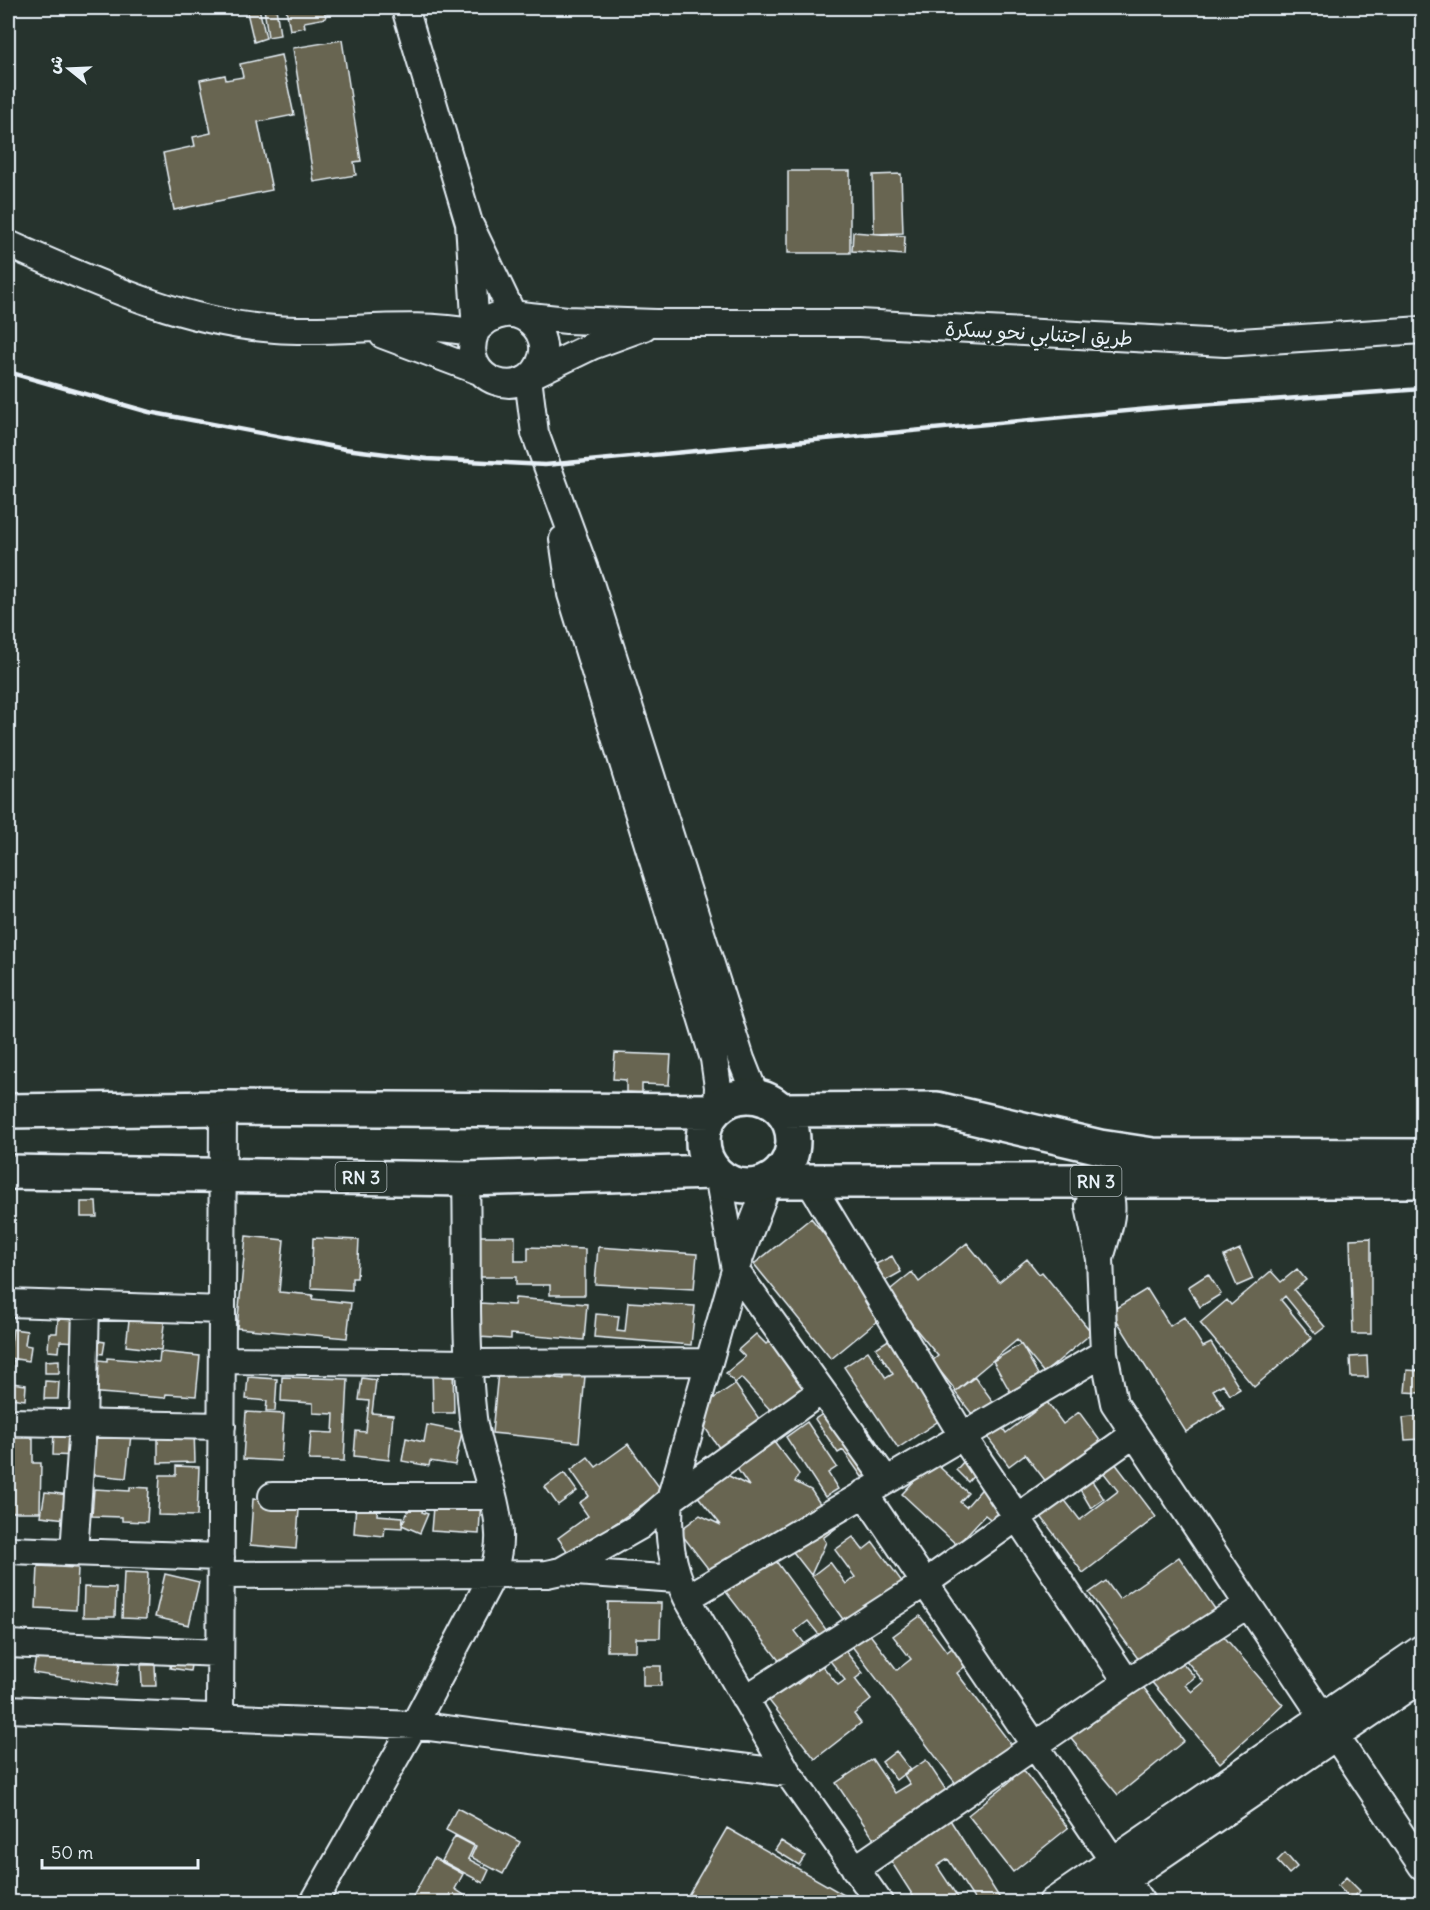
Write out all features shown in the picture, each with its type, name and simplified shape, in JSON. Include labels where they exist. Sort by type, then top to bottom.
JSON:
[{"type":"main road","points":[[8,1111],[223,1108],[715,1110],[735,1098],[768,1104],[788,1121],[792,1148],[788,1161],[769,1181],[742,1186],[716,1173],[703,1148],[705,1129],[715,1110]]},
{"type":"main road","name":"RN 3","points":[[768,1104],[937,1109],[1100,1147],[1176,1157],[1422,1156]]},
{"type":"main road","points":[[1100,1147],[1101,1181]]},
{"type":"main road","name":"RN 3","points":[[8,1172],[466,1179],[716,1173]]},
{"type":"main road","name":"RN 3","points":[[769,1181],[1422,1181]]},
{"type":"street","points":[[405,8],[469,223],[516,314],[538,330],[542,341],[541,360],[521,379]]},
{"type":"street","points":[[469,223],[476,332],[472,348],[479,371]]},
{"type":"street","points":[[8,244],[117,291],[202,318],[274,329],[366,330],[436,327],[476,332]]},
{"type":"street","points":[[476,332],[491,317],[516,314]]},
{"type":"street","name":"طريق اجتنابي نحو بسكرة","points":[[516,314],[567,320],[656,323],[859,323],[1225,344],[1422,330]]},
{"type":"street","points":[[366,330],[423,348],[479,371],[495,382],[521,379],[592,346],[656,323]]},
{"type":"street","points":[[521,379],[535,434],[590,583],[741,1059],[768,1104]]},
{"type":"street","points":[[555,488],[571,594],[714,1059],[718,1087],[715,1110]]},
{"type":"street","points":[[220,1718],[225,1175],[223,1108]]},
{"type":"street","points":[[716,1173],[735,1270],[886,1480]]},
{"type":"street","points":[[314,1902],[414,1725],[493,1575],[500,1537],[498,1516],[476,1436],[469,1363],[466,1179]]},
{"type":"street","points":[[769,1181],[735,1270],[708,1362],[670,1500],[669,1536],[682,1588],[788,1773],[879,1902]]},
{"type":"street","points":[[809,1181],[962,1435],[1127,1682]]},
{"type":"street","points":[[1101,1181],[1107,1188],[1113,1204],[1100,1259],[1104,1353],[1114,1403],[1133,1435],[1422,1866]]},
{"type":"street","points":[[8,1303],[222,1310]]},
{"type":"street","points":[[74,1552],[83,1424],[86,1306]]},
{"type":"street","points":[[561,1571],[682,1588],[864,1493],[1104,1353]]},
{"type":"street","points":[[222,1360],[469,1363],[708,1362]]},
{"type":"street","points":[[8,1550],[74,1552],[221,1566],[493,1575],[547,1574],[561,1571],[645,1522],[670,1500],[821,1391]]},
{"type":"street","points":[[8,1422],[222,1426]]},
{"type":"street","points":[[746,1699],[925,1582],[1133,1435]]},
{"type":"street","points":[[864,1493],[1141,1902]]},
{"type":"street","points":[[272,1496],[492,1496]]},
{"type":"street","points":[[855,1869],[1127,1682],[1247,1605]]},
{"type":"street","points":[[8,1644],[220,1653]]},
{"type":"street","points":[[1052,1902],[1119,1870],[1330,1726],[1422,1648]]},
{"type":"street","points":[[1330,1726],[1422,1678]]},
{"type":"street","points":[[8,1709],[414,1725],[788,1773]]},
{"type":"street","points":[[1093,1902],[1119,1870]]},
{"type":"building","points":[[246,8],[259,8],[266,38],[254,42]]},
{"type":"building","points":[[264,8],[276,8],[280,35],[268,37]]},
{"type":"building","points":[[286,8],[324,8],[326,18],[304,22],[305,27],[290,30]]},
{"type":"building","points":[[342,40],[361,161],[354,162],[356,175],[314,182],[293,48]]},
{"type":"building","points":[[281,55],[294,115],[258,122],[272,190],[174,210],[163,153],[195,146],[193,137],[211,133],[200,80],[225,75],[226,80],[243,77],[240,64]]},
{"type":"building","points":[[788,171],[850,171],[850,253],[788,253]]},
{"type":"building","points":[[901,174],[903,233],[874,234],[873,175]]},
{"type":"building","points":[[853,232],[905,236],[904,255],[852,251]]},
{"type":"building","points":[[615,1053],[671,1055],[669,1085],[642,1084],[642,1093],[626,1092],[626,1080],[613,1079]]},
{"type":"building","points":[[81,1202],[96,1202],[97,1217],[81,1217]]},
{"type":"building","points":[[811,1218],[887,1313],[831,1359],[754,1264]]},
{"type":"building","points":[[246,1236],[284,1240],[279,1292],[313,1295],[312,1299],[351,1303],[347,1338],[237,1328]]},
{"type":"building","points":[[480,1236],[515,1236],[515,1261],[528,1261],[528,1247],[585,1249],[585,1295],[550,1295],[550,1285],[516,1285],[516,1277],[480,1277]]},
{"type":"building","points":[[313,1238],[359,1240],[357,1278],[352,1278],[352,1290],[311,1288]]},
{"type":"building","points":[[1371,1238],[1371,1334],[1353,1334],[1350,1239]]},
{"type":"building","points":[[967,1243],[999,1282],[1027,1259],[1039,1274],[1042,1272],[1092,1333],[1044,1373],[1017,1340],[956,1391],[932,1361],[938,1356],[886,1293],[912,1272],[919,1282]]},
{"type":"building","points":[[598,1247],[697,1254],[694,1289],[595,1284]]},
{"type":"building","points":[[1240,1249],[1253,1279],[1237,1286],[1224,1256]]},
{"type":"building","points":[[892,1256],[901,1272],[885,1281],[876,1264]]},
{"type":"building","points":[[1297,1269],[1306,1280],[1294,1290],[1325,1327],[1316,1334],[1285,1296],[1281,1300],[1312,1338],[1254,1387],[1200,1323],[1227,1300],[1231,1305],[1271,1271],[1281,1282]]},
{"type":"building","points":[[1208,1274],[1221,1294],[1200,1307],[1188,1287]]},
{"type":"building","points":[[1147,1289],[1170,1326],[1184,1317],[1203,1347],[1211,1343],[1240,1389],[1230,1395],[1223,1384],[1213,1390],[1224,1408],[1186,1432],[1111,1311]]},
{"type":"building","points":[[515,1298],[587,1304],[584,1340],[511,1334],[511,1339],[478,1337],[480,1303],[514,1305]]},
{"type":"building","points":[[628,1302],[695,1306],[691,1345],[594,1337],[596,1314],[619,1316],[617,1331],[625,1332]]},
{"type":"building","points":[[130,1312],[165,1316],[161,1350],[126,1346]]},
{"type":"building","points":[[58,1319],[81,1320],[80,1342],[60,1341],[59,1352],[48,1351],[49,1333],[57,1333]]},
{"type":"building","points":[[13,1329],[27,1331],[25,1345],[31,1346],[29,1361],[9,1358]]},
{"type":"building","points":[[781,1331],[820,1375],[775,1415],[741,1378],[735,1383],[726,1373],[745,1357],[738,1350],[756,1334],[766,1344]]},
{"type":"building","points":[[890,1339],[943,1418],[898,1448],[844,1367],[868,1351],[886,1378],[893,1374],[876,1348]]},
{"type":"building","points":[[92,1340],[105,1342],[103,1354],[90,1352]]},
{"type":"building","points":[[1021,1344],[1040,1378],[1012,1395],[993,1361]]},
{"type":"building","points":[[160,1352],[200,1356],[196,1396],[166,1394],[165,1398],[87,1392],[90,1359],[159,1362]]},
{"type":"building","points":[[1422,1354],[1422,1393],[1405,1392],[1407,1370],[1421,1371]]},
{"type":"building","points":[[1367,1356],[1368,1377],[1351,1377],[1350,1357]]},
{"type":"building","points":[[8,1360],[14,1361],[12,1383],[26,1385],[25,1400],[11,1398],[12,1384],[8,1384]]},
{"type":"building","points":[[59,1360],[59,1373],[45,1373],[45,1361]]},
{"type":"building","points":[[432,1366],[453,1366],[454,1413],[433,1413]]},
{"type":"building","points":[[498,1372],[564,1379],[564,1374],[585,1376],[579,1442],[492,1433]]},
{"type":"building","points":[[248,1377],[277,1379],[275,1411],[266,1411],[267,1401],[246,1399]]},
{"type":"building","points":[[282,1377],[348,1379],[344,1461],[309,1460],[311,1432],[333,1433],[334,1414],[313,1413],[313,1403],[281,1401]]},
{"type":"building","points":[[975,1377],[997,1407],[978,1422],[955,1392]]},
{"type":"building","points":[[362,1378],[376,1380],[372,1413],[393,1415],[389,1460],[354,1456],[356,1431],[366,1432],[369,1401],[359,1400]]},
{"type":"building","points":[[45,1381],[59,1382],[58,1399],[44,1399]]},
{"type":"building","points":[[735,1384],[762,1423],[722,1452],[694,1412]]},
{"type":"building","points":[[1047,1402],[1063,1424],[1079,1412],[1104,1446],[1050,1487],[1025,1454],[1009,1466],[986,1435],[1000,1424],[1006,1433]]},
{"type":"building","points":[[839,1403],[859,1432],[867,1427],[888,1459],[862,1477],[843,1450],[838,1453],[815,1419]]},
{"type":"building","points":[[246,1412],[284,1414],[281,1461],[243,1459]]},
{"type":"building","points":[[1422,1416],[1422,1457],[1421,1439],[1405,1440],[1403,1418]]},
{"type":"building","points":[[807,1422],[837,1467],[828,1473],[838,1489],[825,1497],[786,1437]]},
{"type":"building","points":[[427,1425],[462,1432],[455,1465],[430,1461],[429,1466],[402,1461],[406,1438],[424,1442]]},
{"type":"building","points":[[54,1429],[82,1430],[81,1456],[53,1455]]},
{"type":"building","points":[[194,1430],[195,1462],[158,1463],[158,1431]]},
{"type":"building","points":[[92,1431],[131,1435],[126,1478],[87,1474]]},
{"type":"building","points":[[11,1438],[33,1438],[33,1463],[41,1463],[40,1512],[10,1512]]},
{"type":"building","points":[[774,1441],[799,1474],[795,1482],[811,1490],[836,1528],[823,1538],[826,1542],[811,1575],[780,1535],[770,1553],[827,1631],[820,1636],[808,1621],[795,1631],[808,1648],[784,1667],[679,1531],[700,1515],[721,1525],[696,1494],[723,1473],[749,1486],[738,1470],[746,1453]]},
{"type":"building","points":[[628,1444],[662,1491],[570,1555],[558,1538],[588,1516],[579,1503],[589,1496],[571,1470],[588,1457],[596,1467]]},
{"type":"building","points":[[1415,1457],[1422,1457],[1422,1476],[1417,1476]]},
{"type":"building","points":[[966,1459],[994,1470],[1020,1495],[994,1522],[985,1515],[957,1545],[902,1494],[933,1461],[968,1493],[960,1502],[966,1507],[987,1483],[976,1473],[968,1482],[956,1470]]},
{"type":"building","points":[[1115,1463],[1156,1517],[1083,1573],[1034,1507],[1057,1490],[1080,1520],[1118,1491],[1103,1472]]},
{"type":"building","points":[[176,1466],[199,1467],[197,1516],[158,1515],[160,1475],[176,1475]]},
{"type":"building","points":[[564,1473],[577,1491],[558,1505],[545,1487]]},
{"type":"building","points":[[1090,1478],[1104,1499],[1091,1508],[1078,1486]]},
{"type":"building","points":[[130,1487],[149,1488],[147,1522],[122,1521],[122,1517],[92,1516],[94,1489],[130,1491]]},
{"type":"building","points":[[357,1489],[379,1491],[377,1515],[403,1517],[402,1528],[385,1527],[384,1536],[354,1533]]},
{"type":"building","points":[[45,1492],[77,1496],[74,1520],[41,1516]]},
{"type":"building","points":[[434,1495],[481,1498],[479,1534],[431,1531]]},
{"type":"building","points":[[414,1498],[426,1502],[422,1512],[428,1514],[420,1533],[402,1525]]},
{"type":"building","points":[[253,1499],[275,1500],[274,1508],[299,1510],[296,1549],[250,1545]]},
{"type":"building","points":[[853,1537],[863,1550],[873,1542],[903,1583],[847,1625],[812,1576],[830,1562],[846,1584],[855,1577],[835,1550]]},
{"type":"building","points":[[1179,1557],[1222,1619],[1145,1668],[1089,1593],[1106,1581],[1119,1599]]},
{"type":"building","points":[[38,1566],[78,1568],[76,1610],[36,1608]]},
{"type":"building","points":[[124,1572],[148,1573],[146,1619],[122,1618]]},
{"type":"building","points":[[165,1574],[199,1582],[189,1625],[155,1617]]},
{"type":"building","points":[[84,1587],[116,1588],[115,1617],[83,1617]]},
{"type":"building","points":[[608,1602],[661,1603],[660,1638],[636,1638],[636,1651],[607,1651]]},
{"type":"building","points":[[920,1616],[947,1652],[956,1645],[969,1663],[957,1673],[1014,1748],[960,1789],[845,1637],[862,1624],[897,1670],[911,1659],[893,1636]]},
{"type":"building","points":[[1220,1632],[1283,1705],[1220,1763],[1150,1680],[1178,1658],[1195,1677],[1185,1685],[1192,1692],[1204,1682],[1184,1658]]},
{"type":"building","points":[[40,1635],[122,1649],[116,1686],[33,1673]]},
{"type":"building","points":[[838,1642],[863,1673],[855,1679],[871,1700],[854,1714],[861,1723],[815,1759],[767,1698],[793,1678],[798,1684],[814,1671],[808,1664],[816,1658],[838,1685],[845,1680],[824,1653]]},
{"type":"building","points":[[173,1651],[193,1655],[190,1671],[170,1668]]},
{"type":"building","points":[[8,1662],[13,1662],[14,1686],[8,1686]]},
{"type":"building","points":[[141,1665],[155,1665],[156,1686],[142,1686]]},
{"type":"building","points":[[643,1666],[661,1666],[661,1686],[643,1686]]},
{"type":"building","points":[[1135,1676],[1184,1741],[1118,1795],[1067,1734]]},
{"type":"building","points":[[896,1751],[910,1769],[896,1780],[882,1762]]},
{"type":"building","points":[[872,1759],[895,1793],[910,1784],[904,1775],[926,1760],[952,1799],[880,1848],[836,1783]]},
{"type":"building","points":[[1020,1766],[1068,1828],[1013,1872],[968,1815],[1013,1779],[1010,1774]]},
{"type":"building","points":[[457,1808],[520,1842],[503,1874],[471,1857],[476,1846],[446,1830]]},
{"type":"building","points":[[945,1812],[1001,1900],[998,1902],[976,1902],[948,1859],[937,1866],[961,1902],[917,1902],[885,1852]]},
{"type":"building","points":[[727,1828],[844,1895],[840,1902],[684,1902]]},
{"type":"building","points":[[455,1836],[474,1846],[468,1859],[489,1870],[483,1883],[442,1861]]},
{"type":"building","points":[[781,1841],[805,1856],[799,1865],[775,1850]]},
{"type":"building","points":[[1285,1853],[1297,1867],[1289,1874],[1277,1861]]},
{"type":"building","points":[[434,1858],[463,1874],[455,1889],[464,1895],[460,1902],[411,1900]]},
{"type":"building","points":[[1346,1877],[1360,1891],[1351,1900],[1338,1886]]},
{"type":"railway","points":[[8,372],[149,412],[345,449],[427,459],[545,465],[1159,408],[1422,389]]}]
